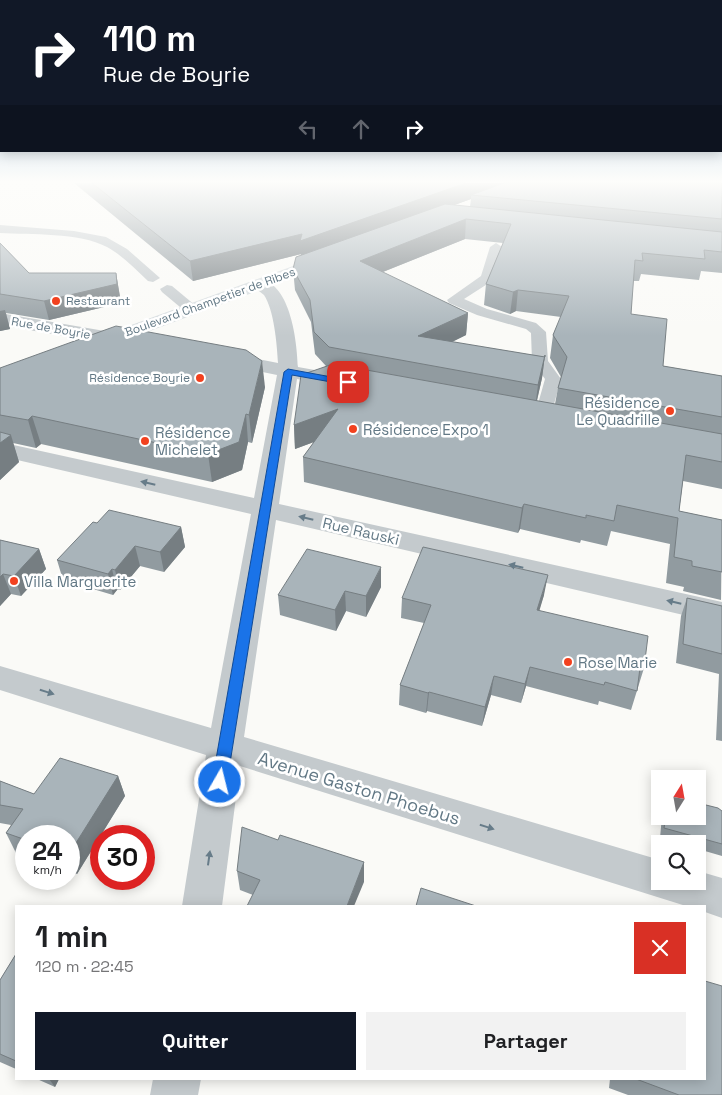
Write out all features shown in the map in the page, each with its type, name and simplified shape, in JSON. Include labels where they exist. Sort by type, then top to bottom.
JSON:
[{"type":"main road","name":"Boulevard Champetier de Ribes","points":[[84,349],[342,254]]},
{"type":"street","points":[[202,905],[225,747],[288,372],[286,345],[277,308],[272,294],[261,284]]},
{"type":"street","name":"Rue de Boyrie","points":[[0,319],[152,345]]},
{"type":"street","points":[[204,355],[358,384]]},
{"type":"street","name":"Rue Rauski","points":[[0,449],[722,613]]},
{"type":"street","name":"Avenue Gaston Phoebus","points":[[0,678],[651,876]]},
{"type":"street","points":[[696,890],[722,898]]},
{"type":"street","points":[[174,1095],[177,1080]]},
{"type":"lane","points":[[63,234],[103,240],[111,244],[153,278]]},
{"type":"lane","points":[[496,247],[487,278],[454,300],[482,312],[526,324],[538,332],[540,361],[553,379],[543,418]]},
{"type":"lane","points":[[167,289],[191,309]]},
{"type":"building","points":[[156,234],[302,234],[190,261]]},
{"type":"building","points":[[302,234],[320,234],[300,241]]},
{"type":"building","points":[[360,234],[428,234],[360,261],[468,313],[418,336],[545,357],[538,385],[329,347],[314,332],[310,300],[293,269],[296,257]]},
{"type":"building","points":[[507,234],[722,234],[722,252],[704,250],[705,259],[642,253],[643,261],[635,260],[631,314],[667,319],[663,366],[722,376],[722,417],[558,388],[567,357],[553,335],[569,296],[518,290],[513,292],[486,284]]},
{"type":"building","points":[[0,243],[29,273],[116,273],[117,284],[44,301],[0,294]]},
{"type":"building","points":[[116,326],[246,350],[262,361],[249,415],[246,414],[239,442],[208,454],[32,416],[28,420],[0,415],[0,368]]},
{"type":"building","points":[[333,364],[722,434],[722,462],[686,455],[679,511],[722,520],[722,572],[692,566],[692,561],[674,557],[678,518],[617,505],[614,521],[586,515],[586,518],[524,504],[522,508],[303,457],[338,409],[294,425],[301,375]]},
{"type":"building","points":[[0,432],[11,435],[0,443]]},
{"type":"building","points":[[109,510],[181,527],[160,552],[135,546],[115,570],[112,569],[108,574],[57,560],[93,522],[97,523]]},
{"type":"building","points":[[0,540],[39,549],[14,576],[3,574],[0,577]]},
{"type":"building","points":[[423,547],[548,575],[537,610],[648,636],[644,668],[640,668],[637,691],[605,682],[604,685],[530,667],[525,684],[494,676],[485,707],[400,685],[431,605],[402,598]]},
{"type":"building","points":[[307,549],[381,567],[366,596],[345,591],[335,610],[278,595]]},
{"type":"building","points":[[687,598],[722,606],[722,654],[683,644]]},
{"type":"building","points":[[60,758],[118,776],[80,836],[80,825],[15,825],[15,836],[6,833],[23,809],[0,805],[0,781],[34,794]]},
{"type":"building","points":[[706,805],[722,811],[722,844],[706,840],[706,835],[689,835],[664,828],[664,825],[706,825]]},
{"type":"building","points":[[242,827],[278,840],[280,835],[364,862],[347,905],[248,905],[260,880],[237,871]]},
{"type":"building","points":[[421,888],[473,905],[416,905]]},
{"type":"building","points":[[15,956],[15,1061],[0,1054],[0,980]]},
{"type":"building","points":[[706,981],[722,986],[722,1095],[679,1095],[639,1080],[706,1080]]},
{"type":"place","name":"Restaurant","points":[[56,301]]},
{"type":"place","name":"Résidence Boyrie","points":[[200,378]]},
{"type":"place","name":"Résidence Le Quadrille","points":[[670,411]]},
{"type":"place","name":"Résidence Expo 1","points":[[353,429]]},
{"type":"place","name":"Résidence Michelet","points":[[145,441]]},
{"type":"place","name":"Villa Marguerite","points":[[14,581]]},
{"type":"place","name":"Rose Marie","points":[[568,662]]},
{"type":"route","points":[[220,782],[288,372],[348,382]]}]
